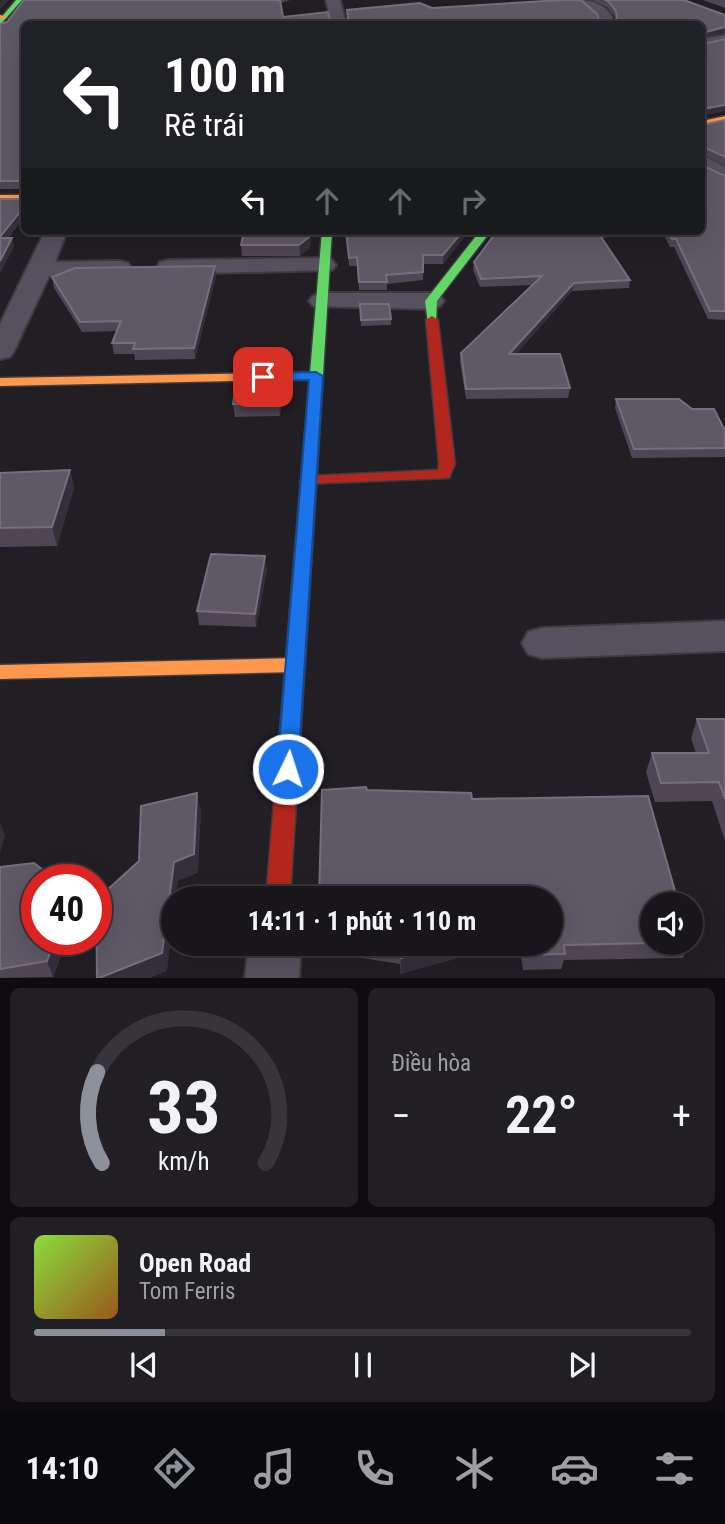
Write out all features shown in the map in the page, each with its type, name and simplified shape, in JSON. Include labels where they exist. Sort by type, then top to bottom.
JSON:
[{"type":"street","points":[[2,19],[19,0]]},
{"type":"street","points":[[333,0],[338,21]]},
{"type":"street","points":[[584,0],[606,16],[607,21]]},
{"type":"street","points":[[705,42],[725,39]]},
{"type":"street","points":[[705,123],[725,119]]},
{"type":"street","points":[[705,163],[725,176]]},
{"type":"street","points":[[0,198],[21,198]]},
{"type":"street","points":[[0,351],[54,235]]},
{"type":"street","points":[[279,886],[327,235]]},
{"type":"street","points":[[309,481],[444,475],[447,464],[435,366],[431,301],[482,235]]},
{"type":"street","points":[[40,269],[324,265]]},
{"type":"street","points":[[322,301],[431,301]]},
{"type":"street","points":[[0,382],[316,376]]},
{"type":"street","points":[[541,643],[725,636]]},
{"type":"street","points":[[0,672],[295,665]]},
{"type":"street","points":[[272,978],[274,956]]},
{"type":"building","points":[[24,0],[280,0],[283,17],[328,12],[330,20],[346,21],[21,21],[21,181],[0,181],[0,24],[7,22]]},
{"type":"building","points":[[561,0],[581,0],[597,14],[599,20],[615,21],[346,21],[347,10],[420,3],[432,8]]},
{"type":"building","points":[[605,0],[684,0],[725,15],[725,27],[705,32],[705,21],[615,21],[616,11]]},
{"type":"building","points":[[725,39],[725,105],[705,108],[705,44]]},
{"type":"building","points":[[725,120],[725,157],[705,147],[705,124]]},
{"type":"building","points":[[705,166],[725,176],[725,311],[710,311],[676,239],[672,239],[670,235],[705,235]]},
{"type":"building","points":[[0,199],[21,199],[21,211],[0,237]]},
{"type":"building","points":[[243,235],[309,235],[299,245],[241,245]]},
{"type":"building","points":[[346,235],[460,235],[443,255],[423,255],[423,272],[386,275],[387,282],[359,282],[357,257],[349,258]]},
{"type":"building","points":[[494,235],[600,235],[630,280],[574,283],[509,354],[560,354],[570,388],[466,389],[461,353],[542,276],[481,279],[474,262]]},
{"type":"building","points":[[0,238],[12,238],[0,261]]},
{"type":"building","points":[[215,266],[194,348],[133,349],[135,343],[112,343],[121,321],[80,322],[52,277],[75,268]]},
{"type":"building","points":[[360,304],[389,304],[391,319],[361,320]]},
{"type":"building","points":[[237,377],[281,377],[279,404],[233,404]]},
{"type":"building","points":[[616,399],[679,399],[692,409],[714,409],[725,431],[725,448],[634,449]]},
{"type":"building","points":[[70,470],[52,527],[0,528],[0,473]]},
{"type":"building","points":[[211,554],[265,556],[255,614],[197,611]]},
{"type":"building","points":[[697,719],[725,719],[725,799],[719,782],[661,783],[652,753],[709,753]]},
{"type":"building","points":[[366,787],[367,790],[471,793],[472,799],[648,796],[675,892],[640,892],[640,943],[564,945],[563,954],[563,886],[319,886],[322,790]]},
{"type":"building","points":[[197,793],[194,854],[174,862],[171,886],[161,886],[161,953],[97,978],[97,955],[112,955],[112,886],[139,861],[141,806]]},
{"type":"building","points":[[21,865],[21,955],[49,955],[47,961],[0,969],[0,867]]},
{"type":"traffic: fast","points":[[0,23],[19,0]]},
{"type":"traffic: fast","points":[[300,598],[327,235]]},
{"type":"traffic: fast","points":[[432,320],[431,301],[483,235]]},
{"type":"traffic: slow","points":[[0,17],[5,17]]},
{"type":"traffic: slow","points":[[705,123],[725,119]]},
{"type":"traffic: slow","points":[[0,198],[21,198]]},
{"type":"traffic: slow","points":[[0,382],[316,376]]},
{"type":"traffic: slow","points":[[0,672],[295,665]]},
{"type":"traffic: jam","points":[[308,481],[444,475],[447,464],[432,320]]},
{"type":"traffic: jam","points":[[279,886],[300,598]]},
{"type":"route","points":[[263,377],[316,376],[288,769]]}]
